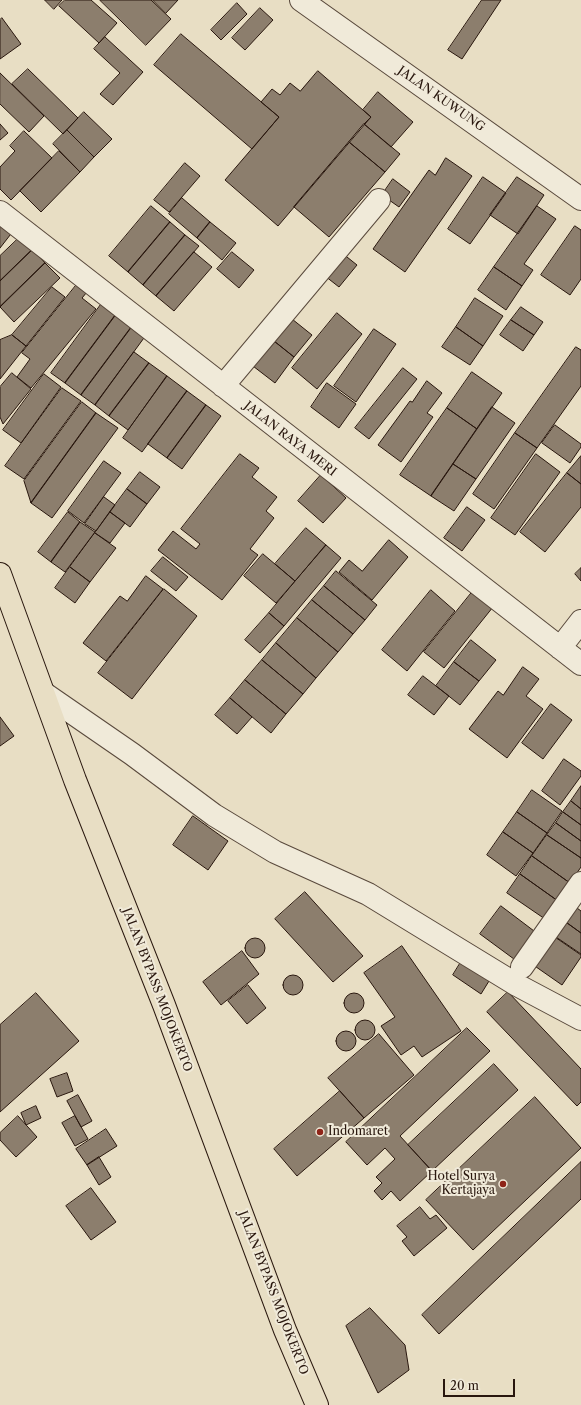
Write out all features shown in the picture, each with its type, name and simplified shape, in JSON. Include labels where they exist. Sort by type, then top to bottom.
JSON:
[{"type":"highway","name":"JALAN BYPASS MOJOKERTO","points":[[0,576],[75,780],[169,1020],[285,1330],[318,1405]]},
{"type":"street","name":"JALAN KUWUNG","points":[[303,1],[581,199]]},
{"type":"street","points":[[223,386],[379,200]]},
{"type":"street","name":"JALAN RAYA MERI","points":[[0,212],[581,664]]},
{"type":"street","points":[[560,648],[581,621]]},
{"type":"street","points":[[44,694],[132,754],[214,814],[268,848],[368,894],[517,985],[581,1019]]},
{"type":"street","points":[[522,967],[581,883]]},
{"type":"building","points":[[45,0],[62,0],[54,9]]},
{"type":"building","points":[[65,0],[91,0],[117,23],[99,43],[59,6]]},
{"type":"building","points":[[100,0],[151,0],[171,19],[146,45]]},
{"type":"building","points":[[153,0],[178,0],[166,13]]},
{"type":"building","points":[[482,0],[501,0],[462,59],[448,50]]},
{"type":"building","points":[[237,3],[247,14],[221,40],[211,30]]},
{"type":"building","points":[[260,8],[273,20],[245,50],[232,38]]},
{"type":"building","points":[[2,18],[21,44],[0,59],[0,20]]},
{"type":"building","points":[[181,34],[279,117],[252,149],[154,65]]},
{"type":"building","points":[[105,37],[143,72],[113,105],[100,94],[120,73],[94,49]]},
{"type":"building","points":[[28,69],[78,118],[63,134],[12,84]]},
{"type":"building","points":[[318,71],[371,117],[278,226],[225,180],[279,117],[261,102],[272,89],[280,95],[290,83],[300,91]]},
{"type":"building","points":[[0,73],[44,116],[29,132],[0,104]]},
{"type":"building","points":[[378,92],[413,122],[391,147],[364,124],[371,117],[363,110]]},
{"type":"building","points":[[84,112],[112,139],[94,157],[67,130]]},
{"type":"building","points":[[0,124],[8,133],[0,140]]},
{"type":"building","points":[[364,124],[400,154],[385,172],[349,142]]},
{"type":"building","points":[[67,130],[94,157],[80,172],[53,144]]},
{"type":"building","points":[[24,131],[52,158],[11,200],[0,189],[0,167],[15,151],[10,146]]},
{"type":"building","points":[[349,142],[385,172],[329,237],[294,207]]},
{"type":"building","points":[[59,151],[80,172],[41,212],[20,191]]},
{"type":"building","points":[[446,158],[472,176],[405,272],[373,249],[429,170],[435,175]]},
{"type":"building","points":[[185,163],[200,176],[169,212],[154,200]]},
{"type":"building","points":[[483,177],[506,193],[470,244],[448,229]]},
{"type":"building","points":[[517,177],[544,195],[518,234],[490,215]]},
{"type":"building","points":[[393,179],[410,192],[399,207],[382,195]]},
{"type":"building","points":[[182,198],[210,222],[197,238],[169,214]]},
{"type":"building","points":[[151,206],[170,222],[128,272],[109,256]]},
{"type":"building","points":[[537,206],[556,219],[524,264],[533,270],[522,286],[494,267]]},
{"type":"building","points":[[0,219],[14,230],[0,248]]},
{"type":"building","points":[[170,222],[185,235],[143,285],[128,272]]},
{"type":"building","points":[[210,222],[236,243],[222,260],[197,238]]},
{"type":"building","points":[[575,226],[581,230],[581,279],[570,295],[541,275]]},
{"type":"building","points":[[185,235],[199,246],[156,296],[143,285]]},
{"type":"building","points":[[20,237],[33,249],[0,281],[0,256]]},
{"type":"building","points":[[33,249],[45,263],[0,307],[0,281]]},
{"type":"building","points":[[194,252],[212,267],[174,311],[156,296]]},
{"type":"building","points":[[232,252],[254,270],[239,288],[217,269]]},
{"type":"building","points":[[342,253],[357,265],[339,287],[325,276]]},
{"type":"building","points":[[45,263],[60,278],[14,322],[0,307]]},
{"type":"building","points":[[494,267],[522,286],[506,310],[478,290]]},
{"type":"building","points":[[82,278],[92,286],[82,298],[96,309],[31,388],[17,377],[30,359],[22,353]]},
{"type":"building","points":[[52,287],[65,297],[26,346],[12,335]]},
{"type":"building","points":[[475,298],[503,316],[483,346],[456,327]]},
{"type":"building","points":[[105,299],[120,309],[65,383],[51,373]]},
{"type":"building","points":[[521,307],[543,322],[534,335],[511,320]]},
{"type":"building","points":[[120,309],[136,321],[81,395],[65,383]]},
{"type":"building","points":[[337,313],[362,334],[317,389],[292,368]]},
{"type":"building","points":[[287,315],[312,335],[294,357],[269,337]]},
{"type":"building","points":[[511,320],[534,335],[523,351],[500,335]]},
{"type":"building","points":[[136,321],[149,331],[95,405],[81,395]]},
{"type":"building","points":[[456,327],[483,346],[470,365],[442,347]]},
{"type":"building","points":[[374,329],[396,344],[356,402],[334,386]]},
{"type":"building","points":[[12,335],[26,346],[0,379],[0,340]]},
{"type":"building","points":[[269,337],[294,357],[275,383],[249,363]]},
{"type":"building","points":[[576,347],[581,350],[581,386],[537,448],[515,433]]},
{"type":"building","points":[[134,352],[149,363],[109,416],[95,405]]},
{"type":"building","points":[[149,363],[167,376],[128,430],[109,416]]},
{"type":"building","points":[[403,368],[417,379],[369,439],[355,428]]},
{"type":"building","points":[[472,372],[502,393],[477,429],[447,408]]},
{"type":"building","points":[[12,373],[31,389],[3,424],[0,417],[0,387]]},
{"type":"building","points":[[44,374],[61,387],[21,443],[3,430]]},
{"type":"building","points":[[167,376],[187,391],[142,452],[123,438]]},
{"type":"building","points":[[427,381],[442,393],[427,413],[433,417],[401,462],[378,445],[410,401],[412,402]]},
{"type":"building","points":[[327,383],[356,404],[339,428],[311,407]]},
{"type":"building","points":[[62,388],[81,401],[24,479],[5,466]]},
{"type":"building","points":[[187,391],[206,405],[167,458],[148,444]]},
{"type":"building","points":[[82,402],[96,413],[31,503],[24,481]]},
{"type":"building","points":[[206,405],[221,416],[182,469],[167,458]]},
{"type":"building","points":[[492,407],[515,423],[476,479],[453,464]]},
{"type":"building","points":[[447,408],[477,429],[431,496],[400,475]]},
{"type":"building","points":[[96,413],[118,428],[52,518],[31,503]]},
{"type":"building","points":[[555,425],[581,444],[581,447],[570,463],[542,443]]},
{"type":"building","points":[[515,433],[537,448],[494,509],[473,494]]},
{"type":"building","points":[[240,454],[259,468],[252,477],[277,497],[266,511],[274,518],[250,549],[258,555],[222,600],[158,550],[173,531],[196,549],[200,544],[181,529]]},
{"type":"building","points":[[536,454],[560,472],[515,535],[491,518]]},
{"type":"building","points":[[581,456],[581,484],[567,473]]},
{"type":"building","points":[[104,461],[121,473],[84,523],[68,511]]},
{"type":"building","points":[[453,464],[476,479],[454,511],[431,496]]},
{"type":"building","points":[[140,472],[160,487],[147,504],[127,489]]},
{"type":"building","points":[[567,473],[581,484],[581,507],[545,552],[520,532]]},
{"type":"building","points":[[321,475],[346,498],[323,523],[298,501]]},
{"type":"building","points":[[127,489],[147,504],[130,527],[110,512]]},
{"type":"building","points":[[104,497],[115,505],[96,531],[85,524]]},
{"type":"building","points":[[467,507],[485,520],[462,551],[444,538]]},
{"type":"building","points":[[68,512],[80,522],[51,562],[38,552]]},
{"type":"building","points":[[110,512],[125,523],[110,543],[95,533]]},
{"type":"building","points":[[80,522],[95,532],[65,572],[51,562]]},
{"type":"building","points":[[306,528],[326,545],[295,581],[275,564]]},
{"type":"building","points":[[95,533],[116,548],[90,582],[70,567]]},
{"type":"building","points":[[389,540],[408,557],[372,600],[339,572],[349,560],[362,571]]},
{"type":"building","points":[[326,545],[341,558],[284,626],[269,613]]},
{"type":"building","points":[[263,554],[295,581],[276,603],[244,576]]},
{"type":"building","points":[[163,557],[188,577],[176,591],[151,571]]},
{"type":"building","points":[[70,567],[90,582],[75,603],[55,588]]},
{"type":"building","points":[[581,568],[581,581],[575,574]]},
{"type":"building","points":[[336,571],[377,605],[365,620],[324,586]]},
{"type":"building","points":[[146,576],[163,589],[106,661],[83,643],[120,596],[127,601]]},
{"type":"building","points":[[324,586],[365,620],[353,634],[312,600]]},
{"type":"building","points":[[164,589],[197,616],[132,699],[98,673]]},
{"type":"building","points":[[431,590],[455,611],[407,671],[382,650]]},
{"type":"building","points":[[473,591],[493,607],[444,668],[424,652]]},
{"type":"building","points":[[312,600],[353,634],[338,652],[297,618]]},
{"type":"building","points":[[269,613],[284,626],[260,653],[245,640]]},
{"type":"building","points":[[297,618],[338,652],[316,678],[276,643]]},
{"type":"building","points":[[471,640],[496,660],[479,681],[454,662]]},
{"type":"building","points":[[276,643],[316,678],[303,694],[262,660]]},
{"type":"building","points":[[262,660],[303,694],[286,714],[245,680]]},
{"type":"building","points":[[454,662],[479,681],[460,705],[436,686]]},
{"type":"building","points":[[523,667],[539,679],[526,696],[543,709],[507,758],[469,729],[498,691],[503,695]]},
{"type":"building","points":[[423,676],[449,696],[434,715],[408,695]]},
{"type":"building","points":[[245,680],[286,714],[271,733],[230,698]]},
{"type":"building","points":[[230,698],[252,717],[237,734],[215,715]]},
{"type":"building","points":[[551,704],[572,720],[543,759],[522,743]]},
{"type":"building","points":[[0,717],[14,736],[0,746]]},
{"type":"building","points":[[564,759],[581,771],[581,776],[560,805],[542,791]]},
{"type":"building","points":[[581,786],[581,809],[571,801]]},
{"type":"building","points":[[532,790],[562,811],[547,833],[517,812]]},
{"type":"building","points":[[571,801],[581,809],[581,825],[563,812]]},
{"type":"building","points":[[517,812],[547,833],[533,853],[503,832]]},
{"type":"building","points":[[563,812],[581,825],[581,841],[556,823]]},
{"type":"building","points":[[193,816],[228,841],[208,870],[173,845]]},
{"type":"building","points":[[556,823],[581,841],[581,858],[547,835]]},
{"type":"building","points":[[503,832],[533,853],[516,876],[487,855]]},
{"type":"building","points":[[547,835],[581,858],[581,867],[570,883],[532,856]]},
{"type":"building","points":[[532,856],[570,883],[558,901],[520,874]]},
{"type":"building","points":[[520,874],[558,901],[545,919],[507,893]]},
{"type":"building","points":[[305,892],[363,956],[333,982],[275,919]]},
{"type":"building","points":[[573,905],[581,911],[581,933],[563,920]]},
{"type":"building","points":[[501,906],[538,934],[518,962],[480,934]]},
{"type":"building","points":[[563,920],[581,933],[581,954],[553,935]]},
{"type":"building","points":[[549,933],[581,955],[562,985],[529,962]]},
{"type":"building","points":[[255,938],[262,941],[265,948],[262,955],[255,958],[248,955],[245,948],[248,941]]},
{"type":"building","points":[[402,946],[461,1031],[422,1057],[414,1046],[401,1055],[381,1026],[395,1017],[364,973]]},
{"type":"building","points":[[242,951],[259,974],[221,1005],[203,982]]},
{"type":"building","points":[[461,962],[489,981],[481,994],[453,975]]},
{"type":"building","points":[[293,975],[300,978],[303,985],[300,992],[293,995],[286,992],[283,985],[286,978]]},
{"type":"building","points":[[248,985],[266,1008],[247,1024],[228,1001]]},
{"type":"building","points":[[508,992],[581,1069],[581,1102],[577,1106],[487,1012]]},
{"type":"building","points":[[36,993],[79,1041],[0,1112],[0,1025]]},
{"type":"building","points":[[354,993],[361,996],[364,1003],[361,1010],[354,1013],[347,1010],[344,1003],[347,996]]},
{"type":"building","points":[[365,1020],[372,1023],[375,1030],[372,1037],[365,1040],[358,1037],[355,1030],[358,1023]]},
{"type":"building","points":[[467,1028],[490,1051],[400,1136],[432,1171],[400,1201],[391,1191],[382,1200],[374,1191],[382,1183],[376,1177],[395,1159],[385,1148],[367,1165],[346,1142]]},
{"type":"building","points":[[346,1031],[353,1034],[356,1041],[353,1048],[346,1051],[339,1048],[336,1041],[339,1034]]},
{"type":"building","points":[[379,1034],[414,1075],[364,1118],[328,1078]]},
{"type":"building","points":[[494,1064],[518,1090],[432,1171],[408,1145]]},
{"type":"building","points":[[67,1073],[73,1091],[57,1097],[50,1079]]},
{"type":"building","points":[[340,1091],[364,1118],[297,1176],[274,1149]]},
{"type":"building","points":[[78,1095],[92,1121],[81,1127],[67,1101]]},
{"type":"building","points":[[535,1097],[581,1148],[473,1250],[426,1200]]},
{"type":"building","points":[[36,1106],[41,1118],[26,1125],[21,1113]]},
{"type":"building","points":[[18,1116],[37,1137],[16,1157],[0,1140],[0,1133]]},
{"type":"building","points":[[75,1116],[88,1139],[75,1146],[62,1123]]},
{"type":"building","points":[[106,1129],[117,1146],[87,1165],[76,1149]]},
{"type":"building","points":[[99,1157],[111,1177],[99,1185],[87,1165]]},
{"type":"building","points":[[581,1162],[581,1199],[439,1334],[422,1315]]},
{"type":"building","points":[[91,1188],[116,1222],[91,1240],[66,1206]]},
{"type":"building","points":[[420,1207],[430,1219],[436,1215],[447,1228],[414,1256],[402,1241],[407,1237],[397,1226]]},
{"type":"building","points":[[370,1308],[405,1345],[409,1370],[378,1393],[346,1326]]},
{"type":"place","name":"Indomaret","points":[[320,1132]]},
{"type":"place","name":"Hotel Surya Kertajaya","points":[[503,1184]]}]
